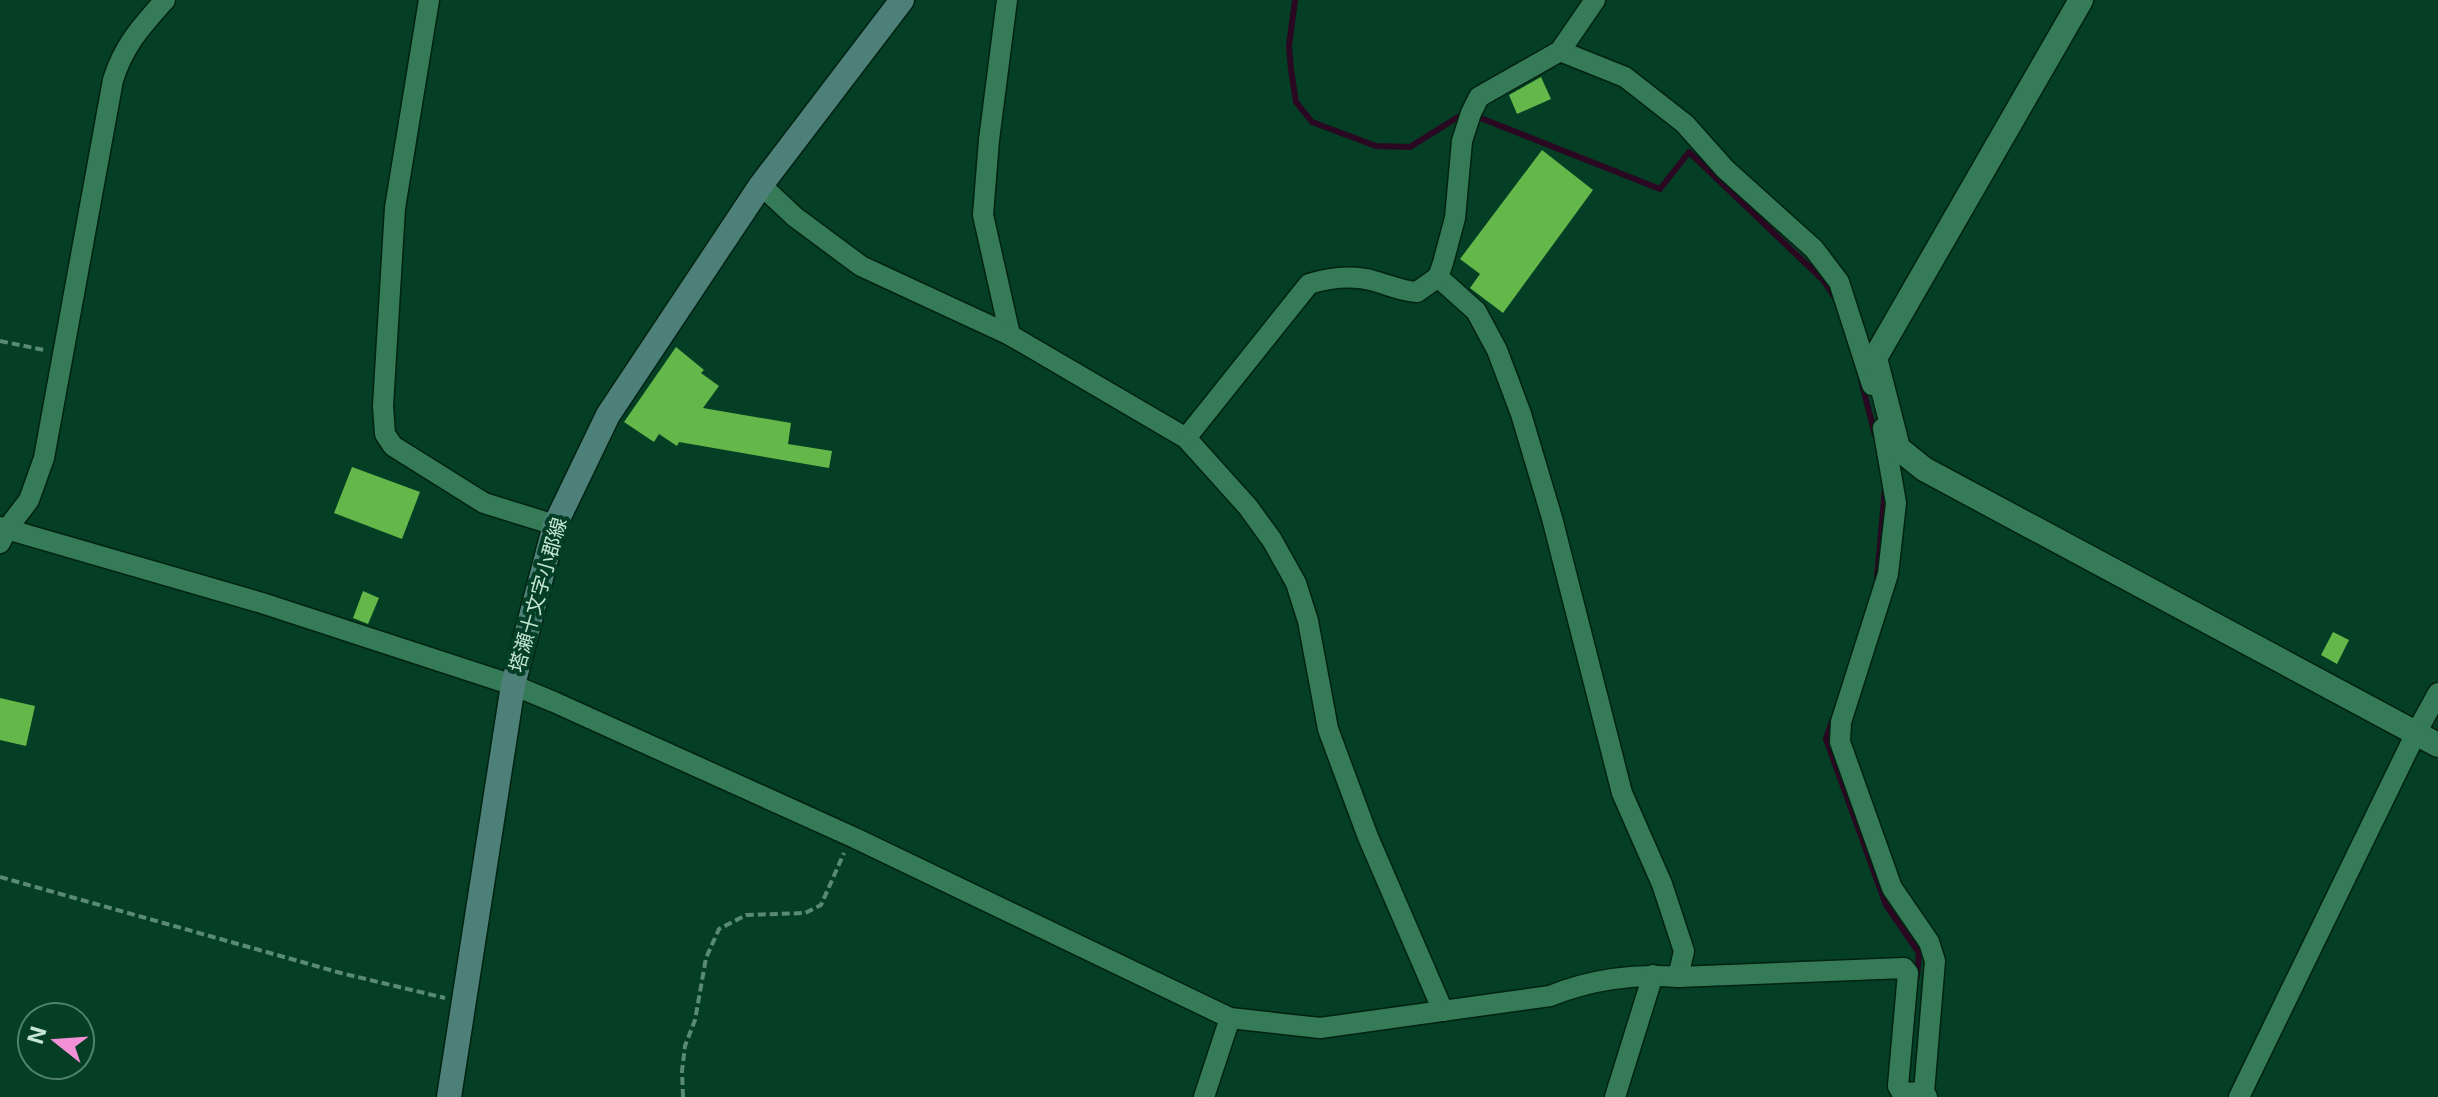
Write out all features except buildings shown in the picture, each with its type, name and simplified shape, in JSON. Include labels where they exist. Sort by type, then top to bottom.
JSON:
[{"type":"main road","name":"塔瀬十文字小郡線","points":[[449,1097],[513,685],[555,525],[608,415],[761,185],[902,0]]},
{"type":"street","points":[[165,0],[131,38],[119,60],[44,458],[29,500],[2,533],[262,603],[513,685],[855,838],[1230,1018],[1320,1028],[1550,996],[1578,984],[1653,975],[1678,977],[1904,968],[1908,973],[1898,1086],[1902,1093],[1925,1095],[1935,961],[1929,942],[1892,888],[1840,742],[1841,722],[1888,574],[1896,503],[1875,358],[2081,0]]},
{"type":"street","points":[[429,0],[395,208],[383,406],[385,434],[393,446],[484,503],[555,525]]},
{"type":"street","points":[[1007,0],[983,215],[1010,335]]},
{"type":"street","points":[[1186,438],[1309,284],[1329,278],[1371,280],[1400,291],[1417,292],[1438,277],[1455,218],[1462,141],[1479,97],[1560,51],[1595,0]]},
{"type":"street","points":[[1560,51],[1625,77],[1685,124],[1725,169],[1814,249],[1839,282],[1898,448],[1924,469],[2438,745]]},
{"type":"street","points":[[761,185],[795,217],[861,266],[1010,335],[1186,438],[1248,507],[1272,540],[1296,583],[1308,621],[1328,729],[1368,837],[1443,1011]]},
{"type":"street","points":[[1438,277],[1476,311],[1497,350],[1521,414],[1552,518],[1622,793],[1662,884],[1684,951],[1678,977]]},
{"type":"street","points":[[2239,1097],[2438,693]]},
{"type":"street","points":[[1615,1097],[1653,975]]},
{"type":"street","points":[[1204,1097],[1230,1018]]},
{"type":"path","points":[[0,341],[62,353]]},
{"type":"path","points":[[683,1097],[685,1046],[695,1020],[706,958],[719,929],[746,915],[805,913],[821,905],[847,847],[855,838]]},
{"type":"path","points":[[0,877],[341,973],[462,1001]]},
{"type":"waterway","points":[[1295,0],[1289,46],[1291,70],[1296,102],[1312,122],[1376,146],[1410,147],[1458,117],[1483,119],[1660,189],[1689,152],[1824,281],[1837,301]]},
{"type":"waterway","points":[[1861,380],[1875,435]]},
{"type":"waterway","points":[[1877,578],[1885,489]]},
{"type":"waterway","points":[[1833,718],[1826,739],[1886,905],[1919,953],[1917,977]]}]
